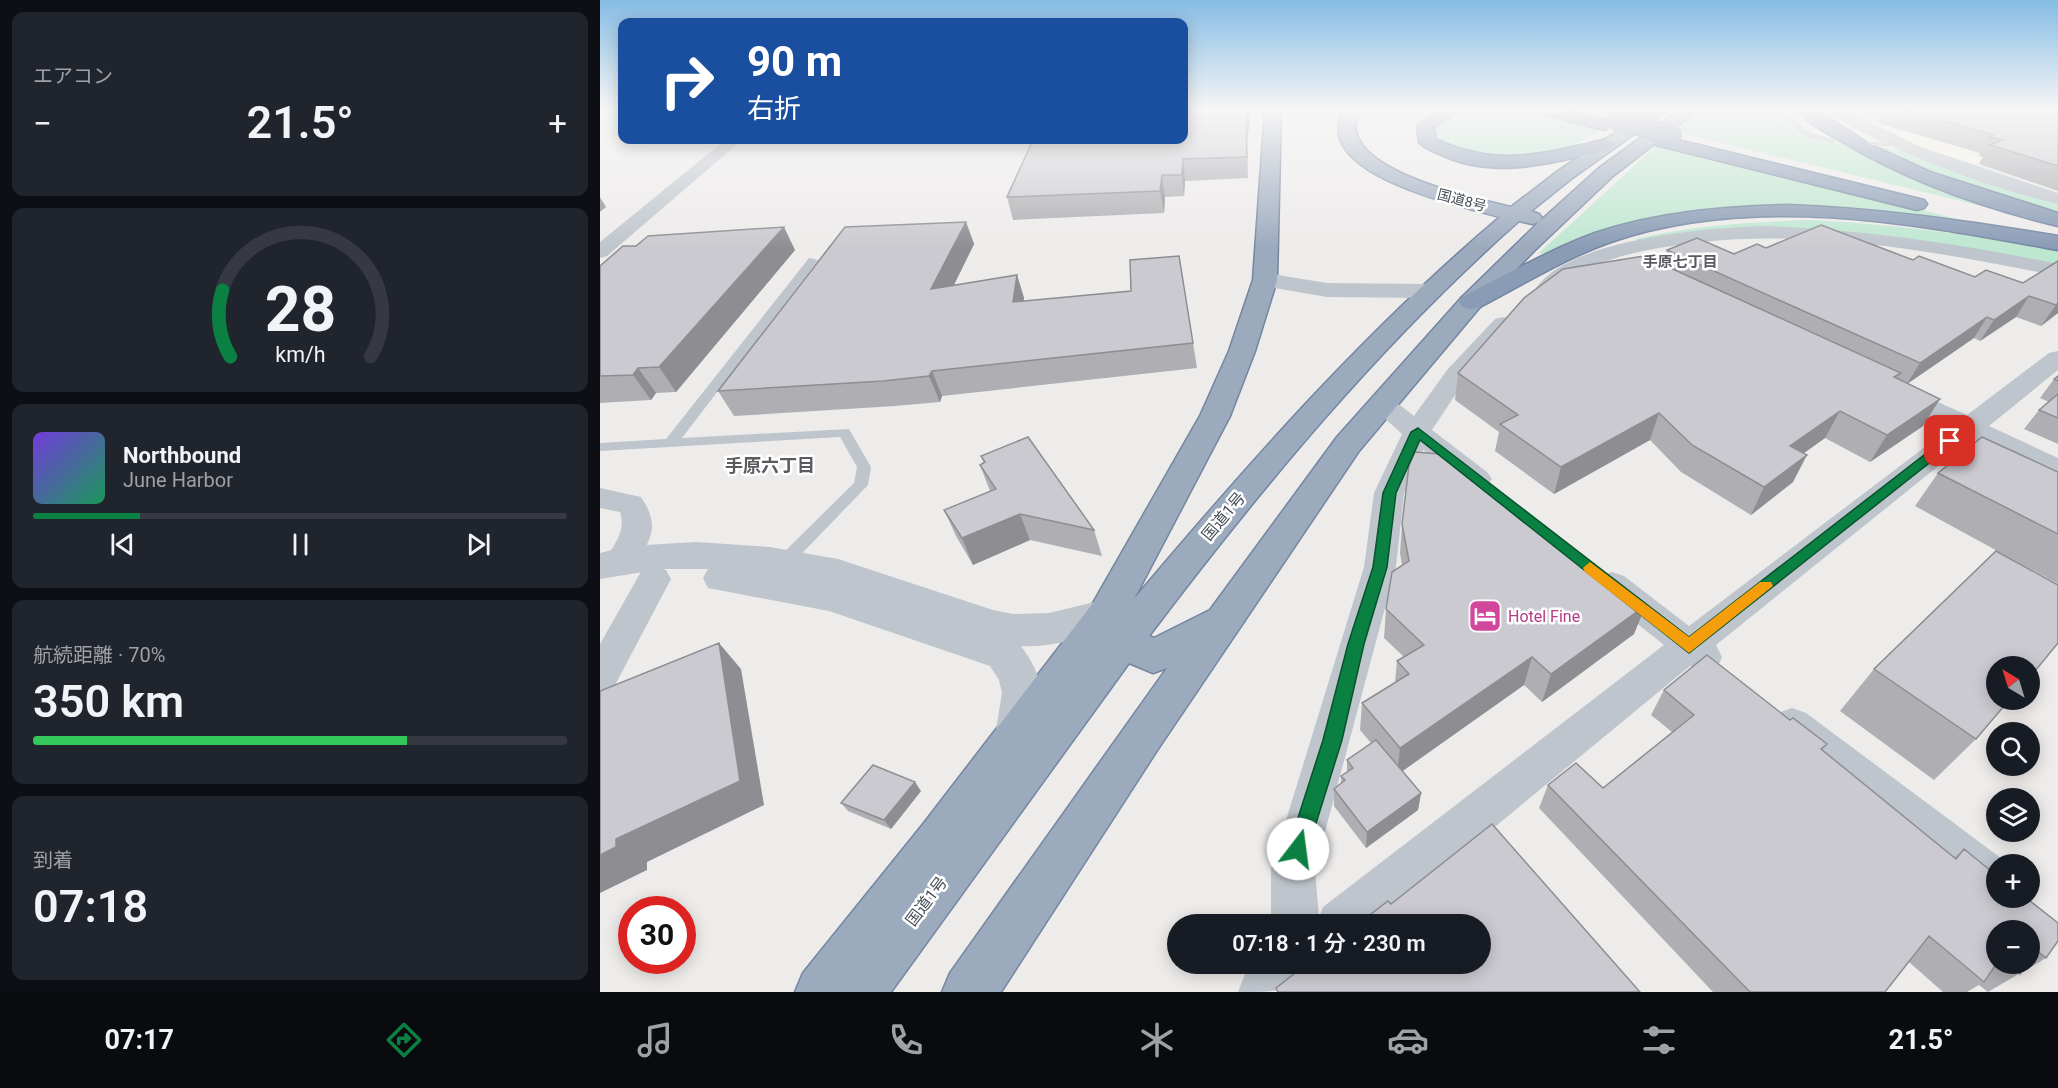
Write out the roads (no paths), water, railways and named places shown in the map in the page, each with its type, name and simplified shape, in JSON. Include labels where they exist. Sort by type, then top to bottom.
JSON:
[{"type":"highway","points":[[822,992],[941,840],[1017,736],[1115,628],[1147,546],[1215,416],[1242,351],[1265,280],[1271,156]]},
{"type":"highway","name":"国道8号","points":[[1361,156],[1380,170],[1409,184],[1550,223]]},
{"type":"highway","points":[[1466,156],[1480,160],[1533,163],[1548,156]]},
{"type":"highway","name":"国道1号","points":[[858,992],[1115,628],[1186,561],[1261,471],[1427,291],[1579,156]]},
{"type":"highway","points":[[969,992],[1066,846],[1347,444],[1471,302],[1550,223],[1606,172],[1627,156]]},
{"type":"highway","points":[[1737,156],[2058,241]]},
{"type":"highway","points":[[1746,156],[2058,229]]},
{"type":"highway","points":[[1883,156],[1973,193],[2058,220]]},
{"type":"highway","points":[[1471,302],[1589,243],[1624,231],[1702,216],[1748,212],[1844,214],[1945,224],[2058,241]]},
{"type":"highway","points":[[1115,628],[1153,656],[1192,639],[1230,613]]},
{"type":"street","points":[[600,252],[715,156]]},
{"type":"street","points":[[1929,156],[2005,184],[2058,199]]},
{"type":"street","points":[[1294,914],[1293,869],[1380,567],[1389,493],[1418,432],[1456,375],[1526,302],[1588,262],[1666,240],[1738,233],[1816,233],[1963,250],[2058,270]]},
{"type":"street","points":[[1609,256],[1641,271]]},
{"type":"street","points":[[1265,280],[1327,290],[1427,291]]},
{"type":"street","points":[[1353,914],[1689,646],[2058,358]]},
{"type":"street","points":[[1874,381],[2058,469]]},
{"type":"street","points":[[1383,405],[1502,498]]},
{"type":"street","points":[[600,498],[630,504],[638,514],[639,530],[607,568]]},
{"type":"street","points":[[607,568],[715,557],[773,572],[847,601],[1004,654],[1018,674],[1025,700],[1017,736]]},
{"type":"street","points":[[1586,565],[1726,675]]},
{"type":"street","points":[[607,568],[634,577],[654,579],[773,572],[864,579],[986,623],[1014,630],[1115,628]]},
{"type":"street","points":[[600,678],[654,579]]},
{"type":"street","points":[[1764,703],[1986,873]]},
{"type":"street","points":[[1263,992],[1266,984],[1278,974]]},
{"type":"lane","points":[[671,442],[813,260]]},
{"type":"lane","points":[[600,447],[844,432],[864,467],[861,485],[773,572]]},
{"type":"place","name":"Hotel Fine","points":[[1485,616]]},
{"type":"district","name":"手原七丁目","points":[[1680,262]]},
{"type":"district","name":"手原六丁目","points":[[770,466]]}]
